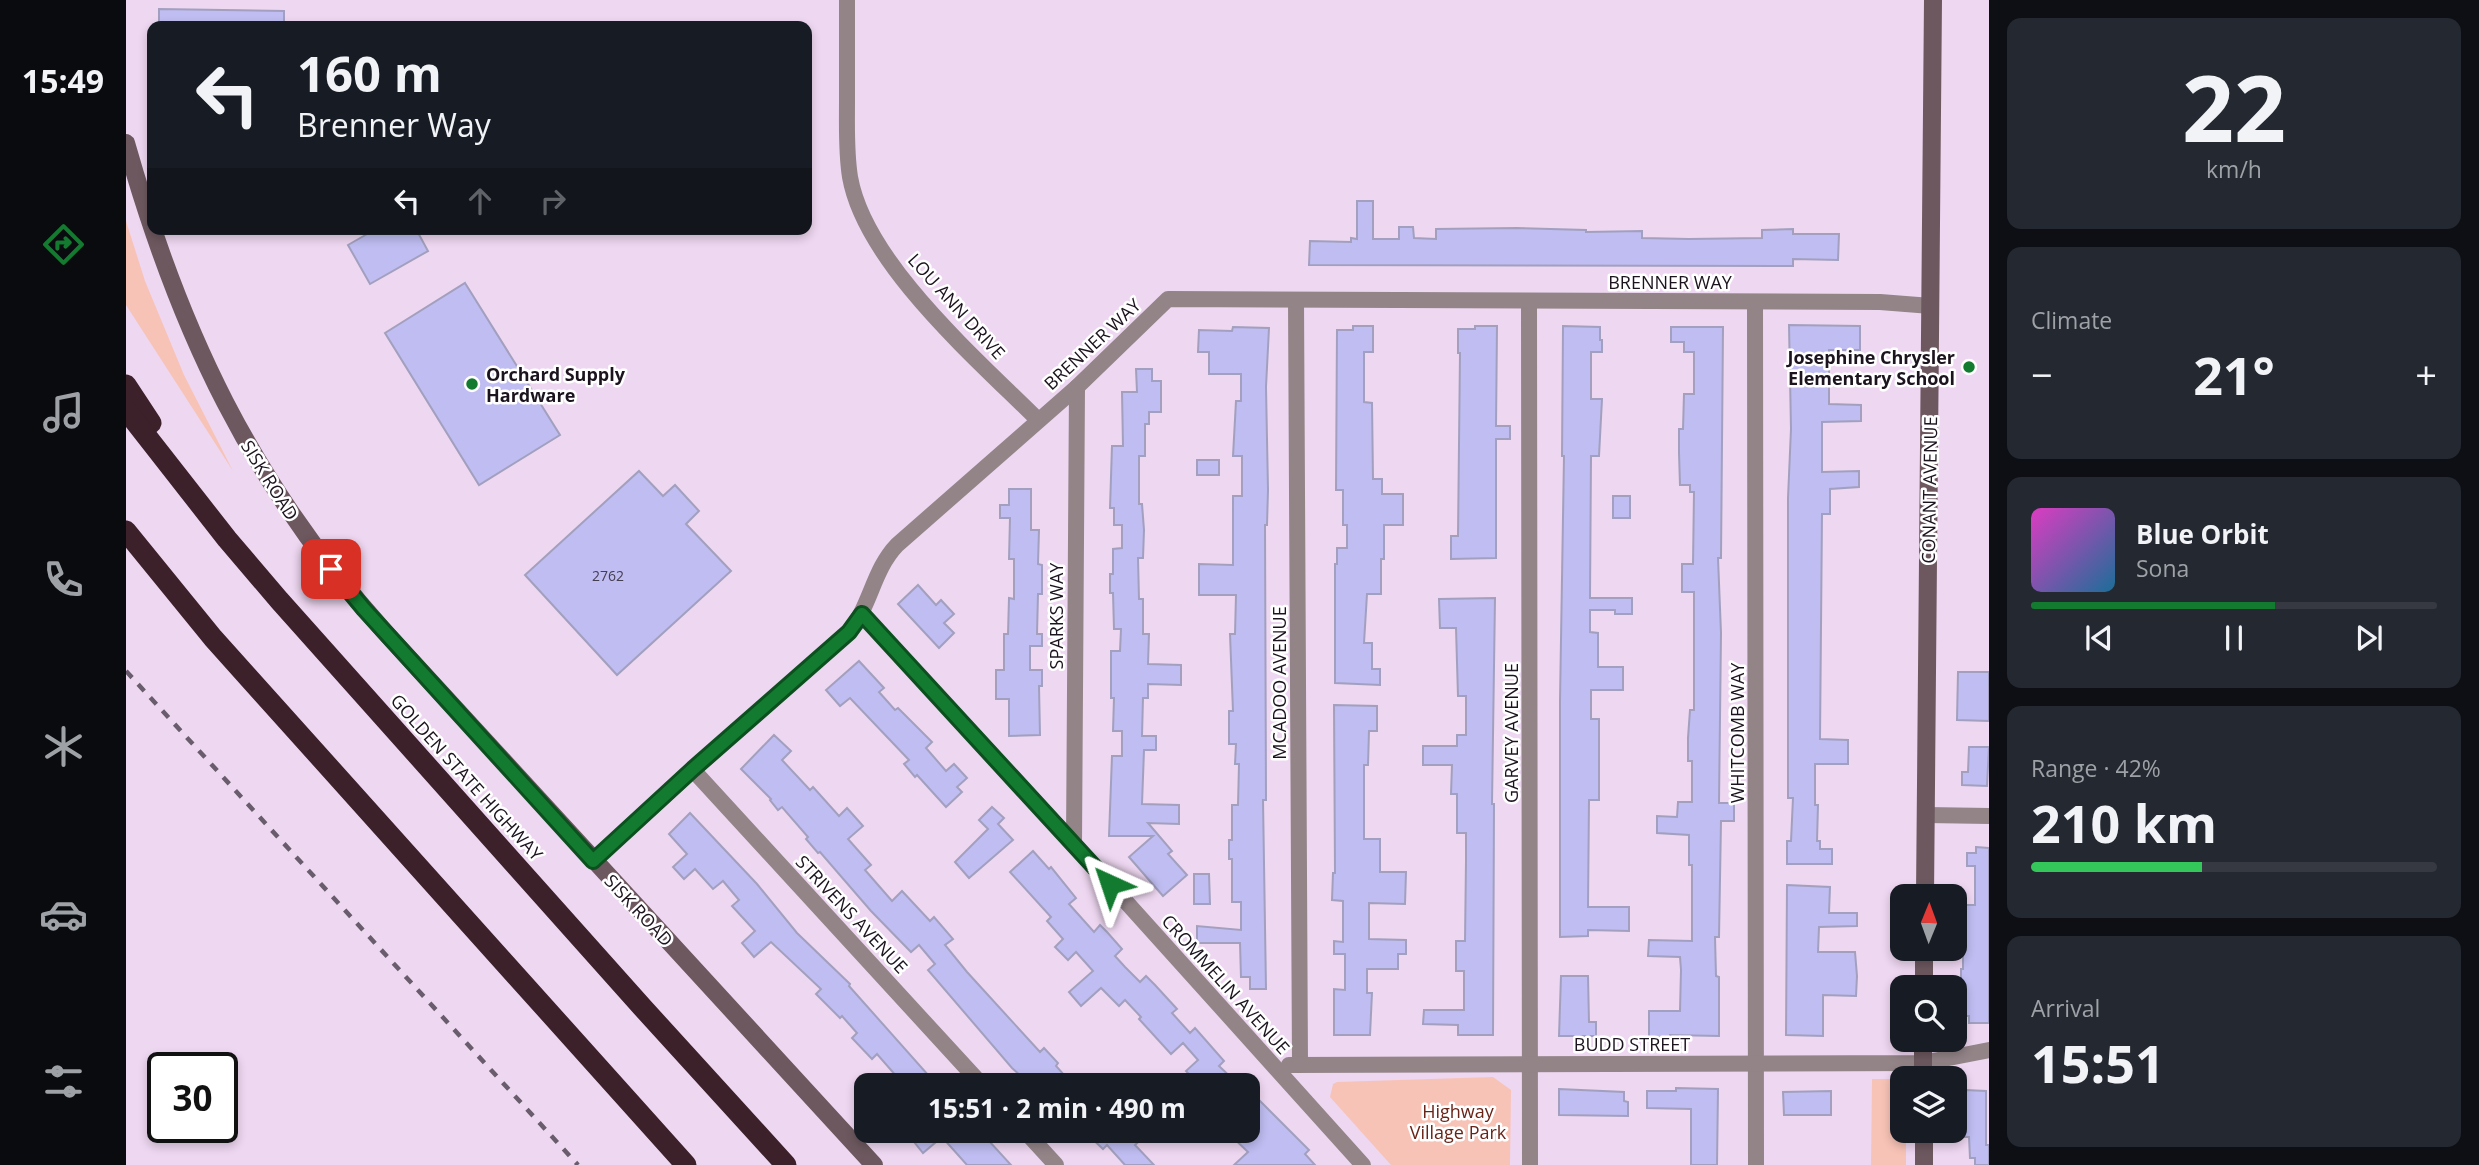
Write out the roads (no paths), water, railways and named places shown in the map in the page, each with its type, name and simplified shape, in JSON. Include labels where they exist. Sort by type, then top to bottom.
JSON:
[{"type":"highway","points":[[126,385],[227,539]]},
{"type":"highway","name":"GOLDEN STATE HIGHWAY","points":[[126,411],[227,539],[634,998],[786,1165]]},
{"type":"highway","points":[[126,531],[213,638]]},
{"type":"highway","points":[[126,547],[213,638],[685,1165]]},
{"type":"main road","name":"CONANT AVENUE","points":[[1925,884],[1933,0]]},
{"type":"main road","name":"SISK ROAD","points":[[126,143],[147,214]]},
{"type":"main road","name":"SISK ROAD","points":[[153,235],[195,344],[232,419],[272,486],[310,542],[364,609],[874,1165]]},
{"type":"main road","points":[[1924,1143],[1924,1165]]},
{"type":"street","name":"LOU ANN DRIVE","points":[[848,0],[847,150],[850,178],[864,218],[901,278],[1038,420]]},
{"type":"street","name":"BRENNER WAY","points":[[593,861],[849,632],[862,614],[886,557],[1077,387],[1168,299],[1880,302],[1931,306]]},
{"type":"street","name":"MCADOO AVENUE","points":[[1296,300],[1300,1065]]},
{"type":"street","name":"GARVEY AVENUE","points":[[1529,301],[1530,1165]]},
{"type":"street","name":"WHITCOMB WAY","points":[[1755,302],[1756,1165]]},
{"type":"street","name":"SPARKS WAY","points":[[1074,844],[1077,387]]},
{"type":"street","name":"CROMMELIN AVENUE","points":[[862,614],[1074,844],[1363,1165]]},
{"type":"street","name":"STRIVENS AVENUE","points":[[693,769],[971,1073]]},
{"type":"street","points":[[1926,815],[1989,816]]},
{"type":"street","name":"BUDD STREET","points":[[1936,1066],[1989,1050]]},
{"type":"street","name":"BUDD STREET","points":[[1274,1066],[1757,1063],[1890,1069]]},
{"type":"street","points":[[1036,1143],[1056,1165]]},
{"type":"railway","points":[[126,671],[578,1165]]},
{"type":"place","name":"Josephine Chrysler Elementary School","points":[[1969,367]]},
{"type":"place","name":"Orchard Supply Hardware","points":[[472,384]]},
{"type":"park label","name":"Highway Village Park","points":[[1458,1121]]}]
